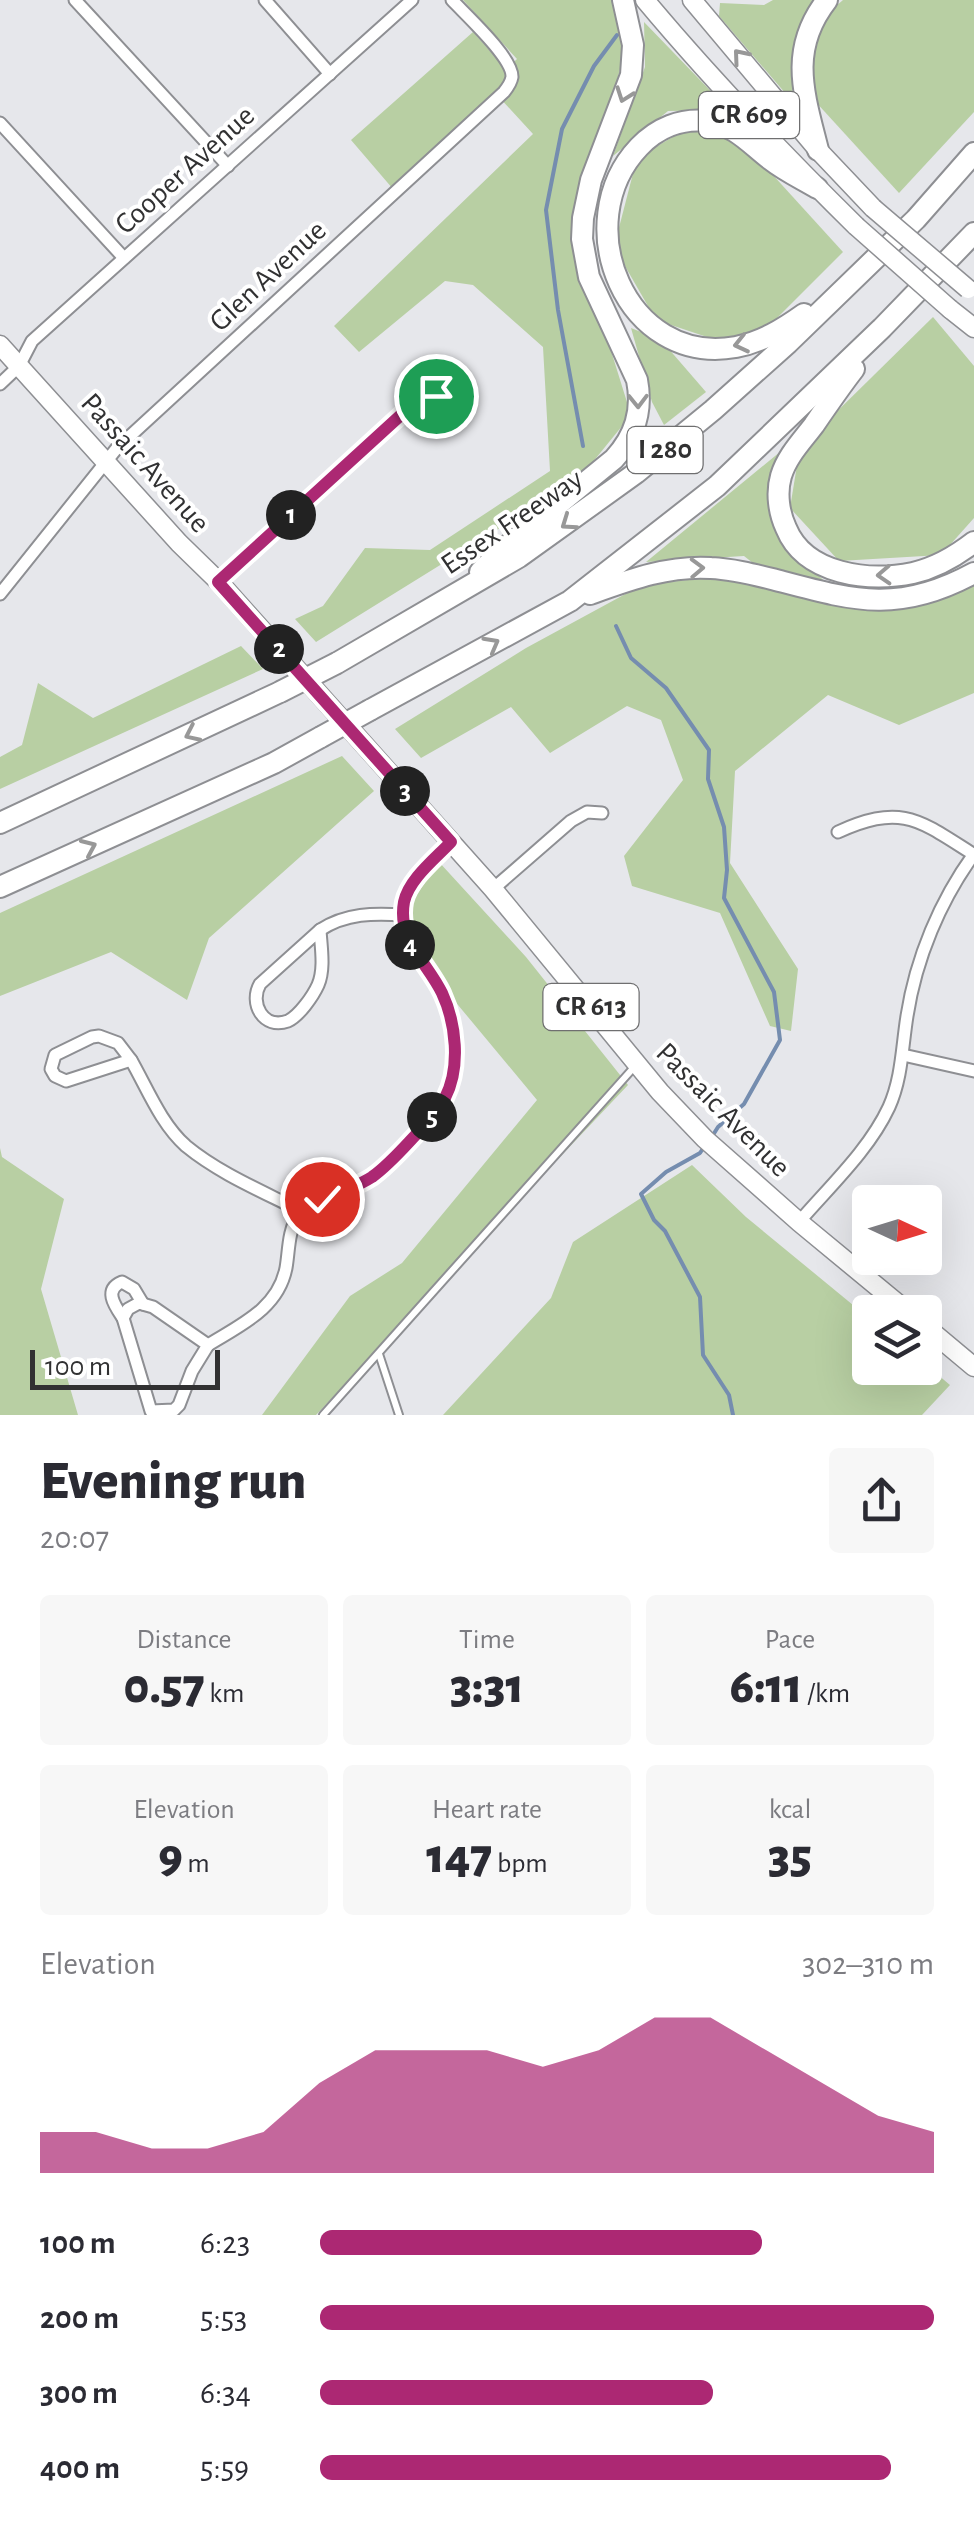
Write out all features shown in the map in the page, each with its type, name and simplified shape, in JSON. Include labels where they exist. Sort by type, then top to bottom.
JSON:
[{"type":"highway","points":[[456,596],[500,552],[614,459],[626,447],[638,420],[637,380],[589,277],[582,239],[591,180],[631,74],[633,45],[622,0]]},
{"type":"highway","points":[[818,150],[802,84],[802,61],[811,24],[827,0]]},
{"type":"highway","points":[[817,188],[771,160],[736,131],[719,124],[692,120],[663,128],[642,144],[622,168],[610,200],[608,252],[619,283],[635,309],[658,330],[686,343],[717,348],[750,343],[784,328],[854,278]]},
{"type":"highway","points":[[916,219],[974,136]]},
{"type":"highway","name":"Essex Freeway","points":[[0,823],[337,664],[520,557],[636,474],[714,410],[916,219],[974,154]]},
{"type":"highway","name":"I 280","points":[[0,887],[274,763],[570,602],[717,486],[971,238]]},
{"type":"highway","points":[[882,328],[789,458],[778,491],[783,523],[808,557],[835,570],[865,576],[926,569],[974,542]]},
{"type":"highway","points":[[570,602],[631,579],[674,569],[732,570],[835,596],[874,601],[924,595],[974,573]]},
{"type":"main road","name":"CR 609","points":[[645,0],[817,188],[974,328]]},
{"type":"main road","name":"CR 609","points":[[692,0],[818,150],[874,208],[971,292]]},
{"type":"main road","name":"Passaic Avenue","points":[[0,345],[493,889],[660,1092],[710,1144],[887,1295]]},
{"type":"main road","points":[[942,1340],[974,1366]]},
{"type":"street","points":[[75,0],[228,166]]},
{"type":"street","points":[[265,0],[330,74]]},
{"type":"street","name":"Cooper Avenue","points":[[0,384],[20,366],[32,340],[412,0]]},
{"type":"street","name":"Glen Avenue","points":[[0,594],[117,448],[512,82],[506,60],[452,0]]},
{"type":"street","points":[[0,122],[124,258]]},
{"type":"street","points":[[218,582],[402,414],[436,396]]},
{"type":"street","points":[[493,889],[571,821],[588,812],[602,813]]},
{"type":"street","points":[[798,1222],[876,1130],[890,1106],[916,977],[928,938],[974,854],[912,818],[875,818],[838,832]]},
{"type":"street","points":[[142,1304],[129,1284],[122,1282],[112,1290],[111,1297],[123,1319],[151,1411],[174,1410],[208,1345],[264,1310],[285,1272],[298,1216],[322,1199],[374,1175],[399,1154],[446,1098],[454,1074],[452,1022],[443,995],[410,944],[403,915],[404,900],[411,886],[451,842]]},
{"type":"street","points":[[320,930],[318,986],[290,1020],[266,1019],[256,1005],[256,990],[320,930],[346,918],[373,913],[403,915]]},
{"type":"street","points":[[131,1060],[66,1081],[51,1069],[55,1055],[92,1037],[118,1043],[131,1060],[166,1123],[185,1144],[303,1212]]},
{"type":"street","points":[[903,1055],[974,1071]]},
{"type":"street","points":[[123,1319],[128,1309],[139,1303],[153,1308],[208,1345]]},
{"type":"lane","points":[[322,1415],[637,1064]]},
{"type":"lane","points":[[379,1354],[399,1415]]},
{"type":"green space","points":[[463,0],[612,0],[616,7],[626,47],[575,235],[631,415],[579,479],[316,642],[295,619],[323,606],[365,548],[430,550],[550,471],[543,347],[473,285],[445,281],[359,352],[334,326],[533,134],[498,96],[393,189],[351,140],[473,32],[506,69],[517,59]]},
{"type":"green space","points":[[773,0],[812,0],[794,59],[792,101],[719,16],[720,3],[764,5]]},
{"type":"green space","points":[[843,0],[974,0],[974,112],[899,193],[803,88],[820,20]]},
{"type":"green space","points":[[644,22],[729,110],[668,111],[613,156],[645,67]]},
{"type":"green space","points":[[688,128],[743,142],[843,252],[772,323],[722,342],[656,320],[614,247],[637,158]]},
{"type":"green space","points":[[933,317],[974,366],[974,518],[941,555],[839,561],[790,508],[799,453]]},
{"type":"green space","points":[[631,328],[661,340],[706,392],[664,425],[652,402]]},
{"type":"green space","points":[[786,447],[775,477],[801,560],[830,586],[758,567],[744,556],[646,562]]},
{"type":"green space","points":[[723,576],[836,604],[974,583],[974,693],[899,725],[828,695],[735,771],[730,863],[798,969],[791,1031],[770,1026],[720,913],[632,886],[624,856],[683,780],[661,720],[627,706],[550,753],[511,707],[421,758],[395,729],[526,648],[642,585]]},
{"type":"green space","points":[[241,646],[263,669],[0,789],[0,757],[22,745],[38,683],[93,718]]},
{"type":"green space","points":[[342,756],[374,791],[209,938],[187,1000],[111,952],[0,996],[0,913]]},
{"type":"green space","points":[[439,862],[526,957],[628,1085],[316,1415],[262,1415],[350,1296],[402,1263],[537,1100],[394,928]]},
{"type":"green space","points":[[0,1148],[2,1157],[64,1199],[41,1289],[78,1415],[0,1415]]},
{"type":"green space","points":[[692,1165],[746,1217],[852,1304],[852,1385],[942,1385],[942,1378],[950,1385],[922,1415],[443,1415],[551,1298],[573,1242]]},
{"type":"waterway","points":[[583,446],[558,310],[546,210],[562,129],[594,66],[617,35]]},
{"type":"waterway","points":[[616,626],[631,658],[666,688],[709,750],[708,779],[724,827],[724,898],[774,992],[780,1040],[744,1104],[713,1135]]},
{"type":"waterway","points":[[704,1147],[641,1194],[700,1297],[703,1355],[729,1395],[733,1415]]},
{"type":"route","points":[[322,1199],[374,1175],[399,1154],[446,1098],[454,1074],[452,1022],[436,982],[410,944],[403,915],[404,900],[411,886],[451,842],[218,582],[402,414],[414,404],[436,396]]}]
